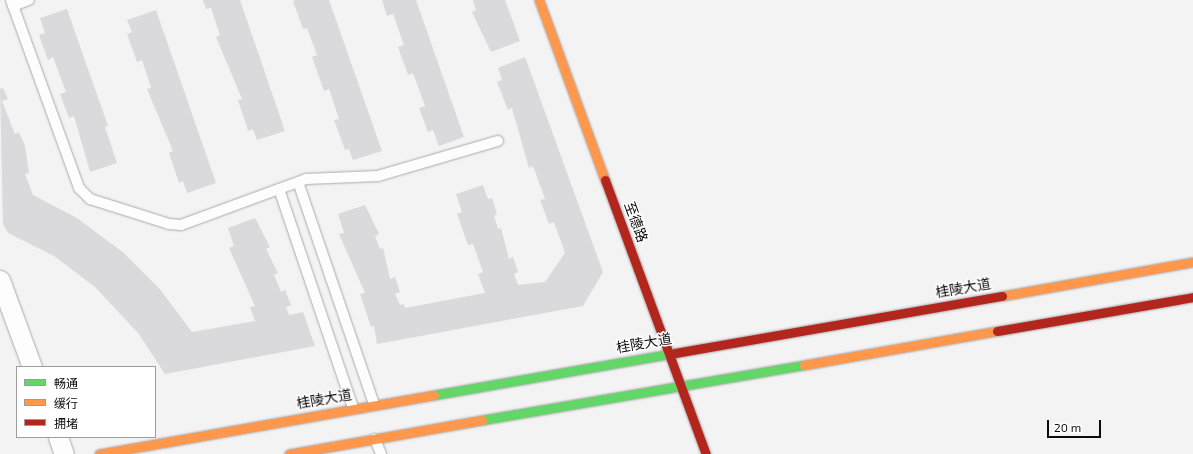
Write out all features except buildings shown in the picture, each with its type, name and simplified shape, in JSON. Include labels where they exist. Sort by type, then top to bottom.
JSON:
[{"type":"main road","name":"至德路","points":[[539,0],[706,454]]},
{"type":"main road","name":"桂陵大道","points":[[99,454],[374,404],[1193,262]]},
{"type":"main road","points":[[289,454],[1193,297]]},
{"type":"street","points":[[0,280],[32,366]]},
{"type":"street","points":[[58,438],[64,454]]},
{"type":"lane","points":[[29,0],[12,3],[79,188],[90,199],[181,225],[298,182],[327,176],[378,176],[498,141]]},
{"type":"lane","points":[[298,182],[374,404]]},
{"type":"lane","points":[[279,189],[353,408]]},
{"type":"lane","points":[[375,439],[381,454]]},
{"type":"traffic: fast","points":[[434,395],[675,353]]},
{"type":"traffic: fast","points":[[482,420],[804,365]]},
{"type":"traffic: slow","points":[[539,0],[605,180]]},
{"type":"traffic: slow","points":[[1002,296],[1193,262]]},
{"type":"traffic: slow","points":[[804,365],[997,331]]},
{"type":"traffic: slow","points":[[99,454],[434,395]]},
{"type":"traffic: slow","points":[[289,454],[482,420]]},
{"type":"traffic: jam","points":[[605,180],[706,454]]},
{"type":"traffic: jam","points":[[675,353],[1002,296]]},
{"type":"traffic: jam","points":[[997,331],[1193,297]]}]
